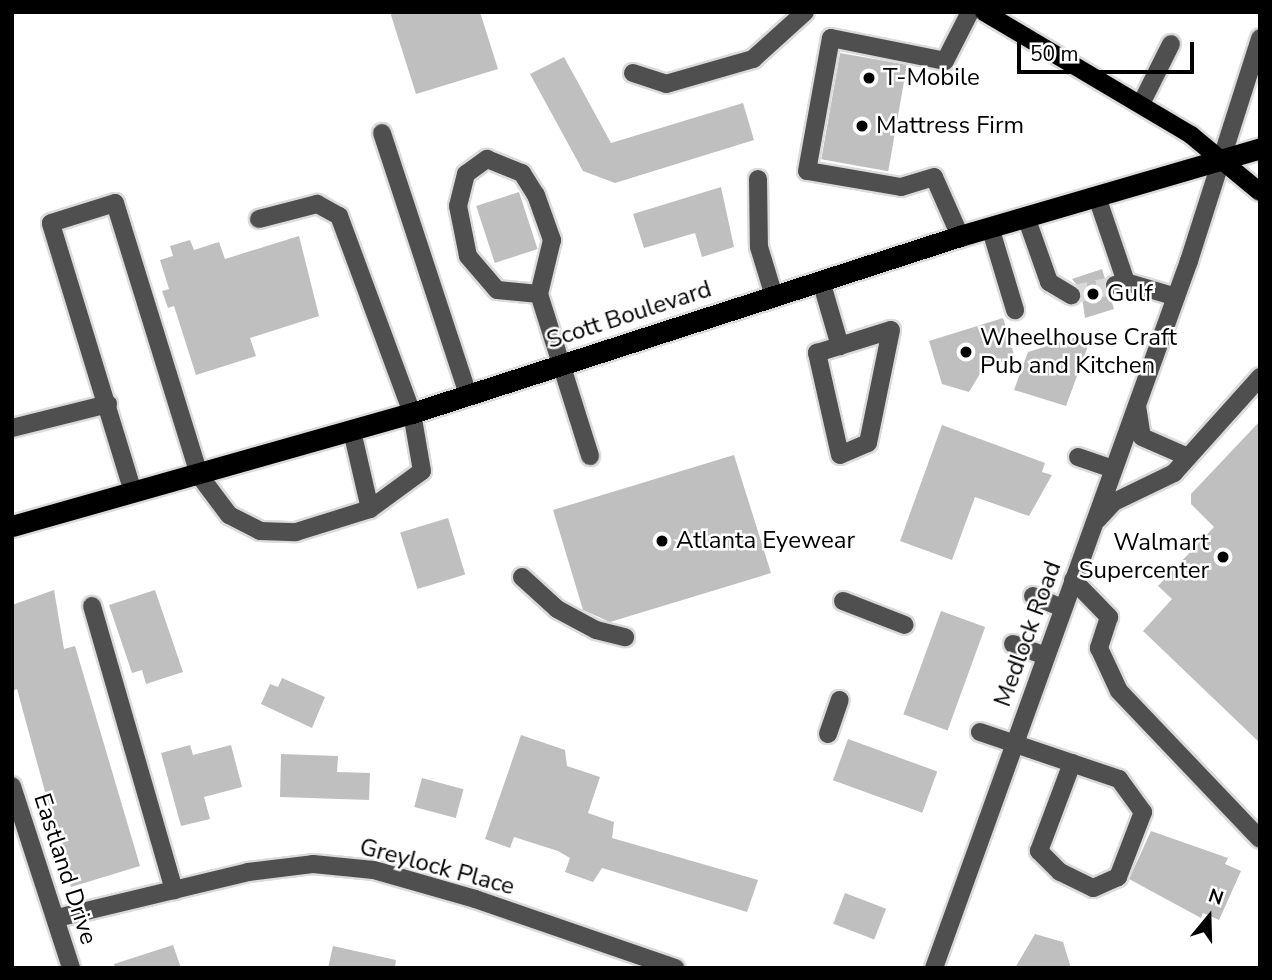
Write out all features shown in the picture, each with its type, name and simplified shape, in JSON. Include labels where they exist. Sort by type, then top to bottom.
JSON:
[{"type":"highway","name":"Scott Boulevard","points":[[12,526],[412,413],[960,236],[1260,148]]},
{"type":"main road","points":[[984,12],[1141,104],[1223,158],[1260,192]]},
{"type":"street","points":[[633,73],[666,84],[753,59],[804,12]]},
{"type":"street","points":[[960,236],[934,177],[901,187],[807,172],[831,38],[945,61],[970,12]]},
{"type":"street","name":"Medlock Road","points":[[934,968],[1176,297],[1260,38]]},
{"type":"street","points":[[1141,104],[1171,44]]},
{"type":"street","points":[[382,133],[468,394]]},
{"type":"street","points":[[539,294],[497,290],[468,256],[458,206],[466,174],[487,159],[522,173],[536,195],[552,240],[539,294],[563,363],[590,456]]},
{"type":"street","points":[[758,179],[759,247],[774,296]]},
{"type":"street","points":[[1097,197],[1121,283],[1176,297]]},
{"type":"street","points":[[134,492],[51,223],[115,203],[199,475],[229,514],[260,531],[296,532],[370,509],[422,471],[412,413],[339,216],[317,204],[259,219]]},
{"type":"street","points":[[1026,217],[1049,282],[1071,295]]},
{"type":"street","points":[[990,227],[1015,310]]},
{"type":"street","points":[[821,281],[841,346]]},
{"type":"street","points":[[891,330],[868,443],[840,455],[817,353],[841,346],[891,330]]},
{"type":"street","points":[[1093,524],[1114,502],[1160,484],[1183,455],[1260,377]]},
{"type":"street","points":[[1137,400],[1142,437],[1183,455]]},
{"type":"street","points":[[12,428],[108,404]]},
{"type":"street","points":[[352,431],[370,509]]},
{"type":"street","points":[[1078,457],[1113,469]]},
{"type":"street","points":[[522,578],[557,609],[596,630],[625,636]]},
{"type":"street","points":[[1073,580],[1109,617],[1098,648],[1119,691],[1260,839]]},
{"type":"street","points":[[1033,596],[1063,608]]},
{"type":"street","points":[[843,601],[905,625]]},
{"type":"street","points":[[92,606],[174,890]]},
{"type":"street","points":[[1013,644],[1046,656]]},
{"type":"street","points":[[828,734],[840,700]]},
{"type":"street","points":[[980,732],[1014,745],[1072,763],[1119,779],[1143,812],[1118,877],[1093,888],[1060,872],[1039,851],[1072,763]]},
{"type":"street","name":"Eastland Drive","points":[[12,786],[57,918],[71,968]]},
{"type":"street","name":"Greylock Place","points":[[57,918],[174,890],[313,864],[374,870],[676,968]]},
{"type":"building","points":[[390,12],[480,12],[498,69],[416,94]]},
{"type":"building","points":[[840,53],[907,65],[888,171],[821,159]]},
{"type":"building","points":[[564,57],[611,143],[743,103],[754,140],[615,183],[583,171],[530,74]]},
{"type":"building","points":[[721,187],[734,247],[702,257],[695,233],[644,248],[633,214]]},
{"type":"building","points":[[519,192],[538,249],[495,263],[476,206]]},
{"type":"building","points":[[299,236],[319,316],[250,338],[256,356],[196,375],[174,306],[168,308],[162,291],[169,289],[160,260],[173,256],[170,246],[190,240],[194,250],[219,242],[225,259]]},
{"type":"building","name":"Gulf","points":[[1102,269],[1114,309],[1085,318],[1081,290],[1072,279]]},
{"type":"building","points":[[1003,318],[1015,358],[984,367],[969,392],[942,384],[929,341]]},
{"type":"building","points":[[1083,335],[1088,346],[1066,406],[1014,390],[1028,352]]},
{"type":"building","name":"Walmart Supercenter","points":[[1260,421],[1260,743],[1143,631],[1172,599],[1158,586],[1214,527],[1191,504],[1191,494]]},
{"type":"building","points":[[942,425],[1045,463],[1042,472],[1052,475],[1029,516],[975,497],[952,560],[900,541]]},
{"type":"building","name":"Atlanta Eyewear","points":[[734,455],[771,573],[610,622],[583,610],[553,510]]},
{"type":"building","points":[[448,518],[465,574],[417,589],[400,533]]},
{"type":"building","points":[[54,590],[64,649],[75,646],[140,866],[71,887],[17,689],[12,691],[12,605]]},
{"type":"building","points":[[155,590],[183,672],[146,684],[142,670],[132,673],[109,605]]},
{"type":"building","points":[[941,611],[985,627],[948,730],[903,714]]},
{"type":"building","points":[[282,678],[325,697],[312,728],[261,704],[270,684],[278,687]]},
{"type":"building","points":[[521,735],[565,750],[567,766],[600,777],[588,813],[614,822],[612,838],[758,880],[747,912],[602,868],[593,882],[565,872],[570,858],[558,851],[514,837],[510,848],[485,839]]},
{"type":"building","points":[[848,739],[937,771],[922,813],[833,780]]},
{"type":"building","points":[[190,745],[193,755],[231,745],[242,787],[204,797],[210,819],[181,826],[161,753]]},
{"type":"building","points":[[281,754],[338,756],[337,772],[370,773],[369,800],[280,797]]},
{"type":"building","points":[[422,778],[464,789],[456,818],[414,807]]},
{"type":"building","points":[[1151,831],[1228,858],[1225,864],[1241,871],[1219,920],[1203,913],[1201,918],[1129,879]]},
{"type":"building","points":[[845,893],[886,909],[874,940],[833,924]]},
{"type":"building","points":[[1035,934],[1063,942],[1071,968],[1015,968]]},
{"type":"building","points":[[173,945],[181,968],[115,968],[114,964]]},
{"type":"building","points":[[333,946],[396,960],[395,968],[328,968]]},
{"type":"tunnel","points":[[1071,295],[1115,285]]},
{"type":"place","name":"T-Mobile","points":[[869,78]]},
{"type":"place","name":"Mattress Firm","points":[[862,126]]},
{"type":"place","name":"Gulf","points":[[1093,294]]},
{"type":"place","name":"Wheelhouse Craft Pub and Kitchen","points":[[966,352]]},
{"type":"place","name":"Atlanta Eyewear","points":[[662,541]]},
{"type":"place","name":"Walmart Supercenter","points":[[1223,557]]}]
